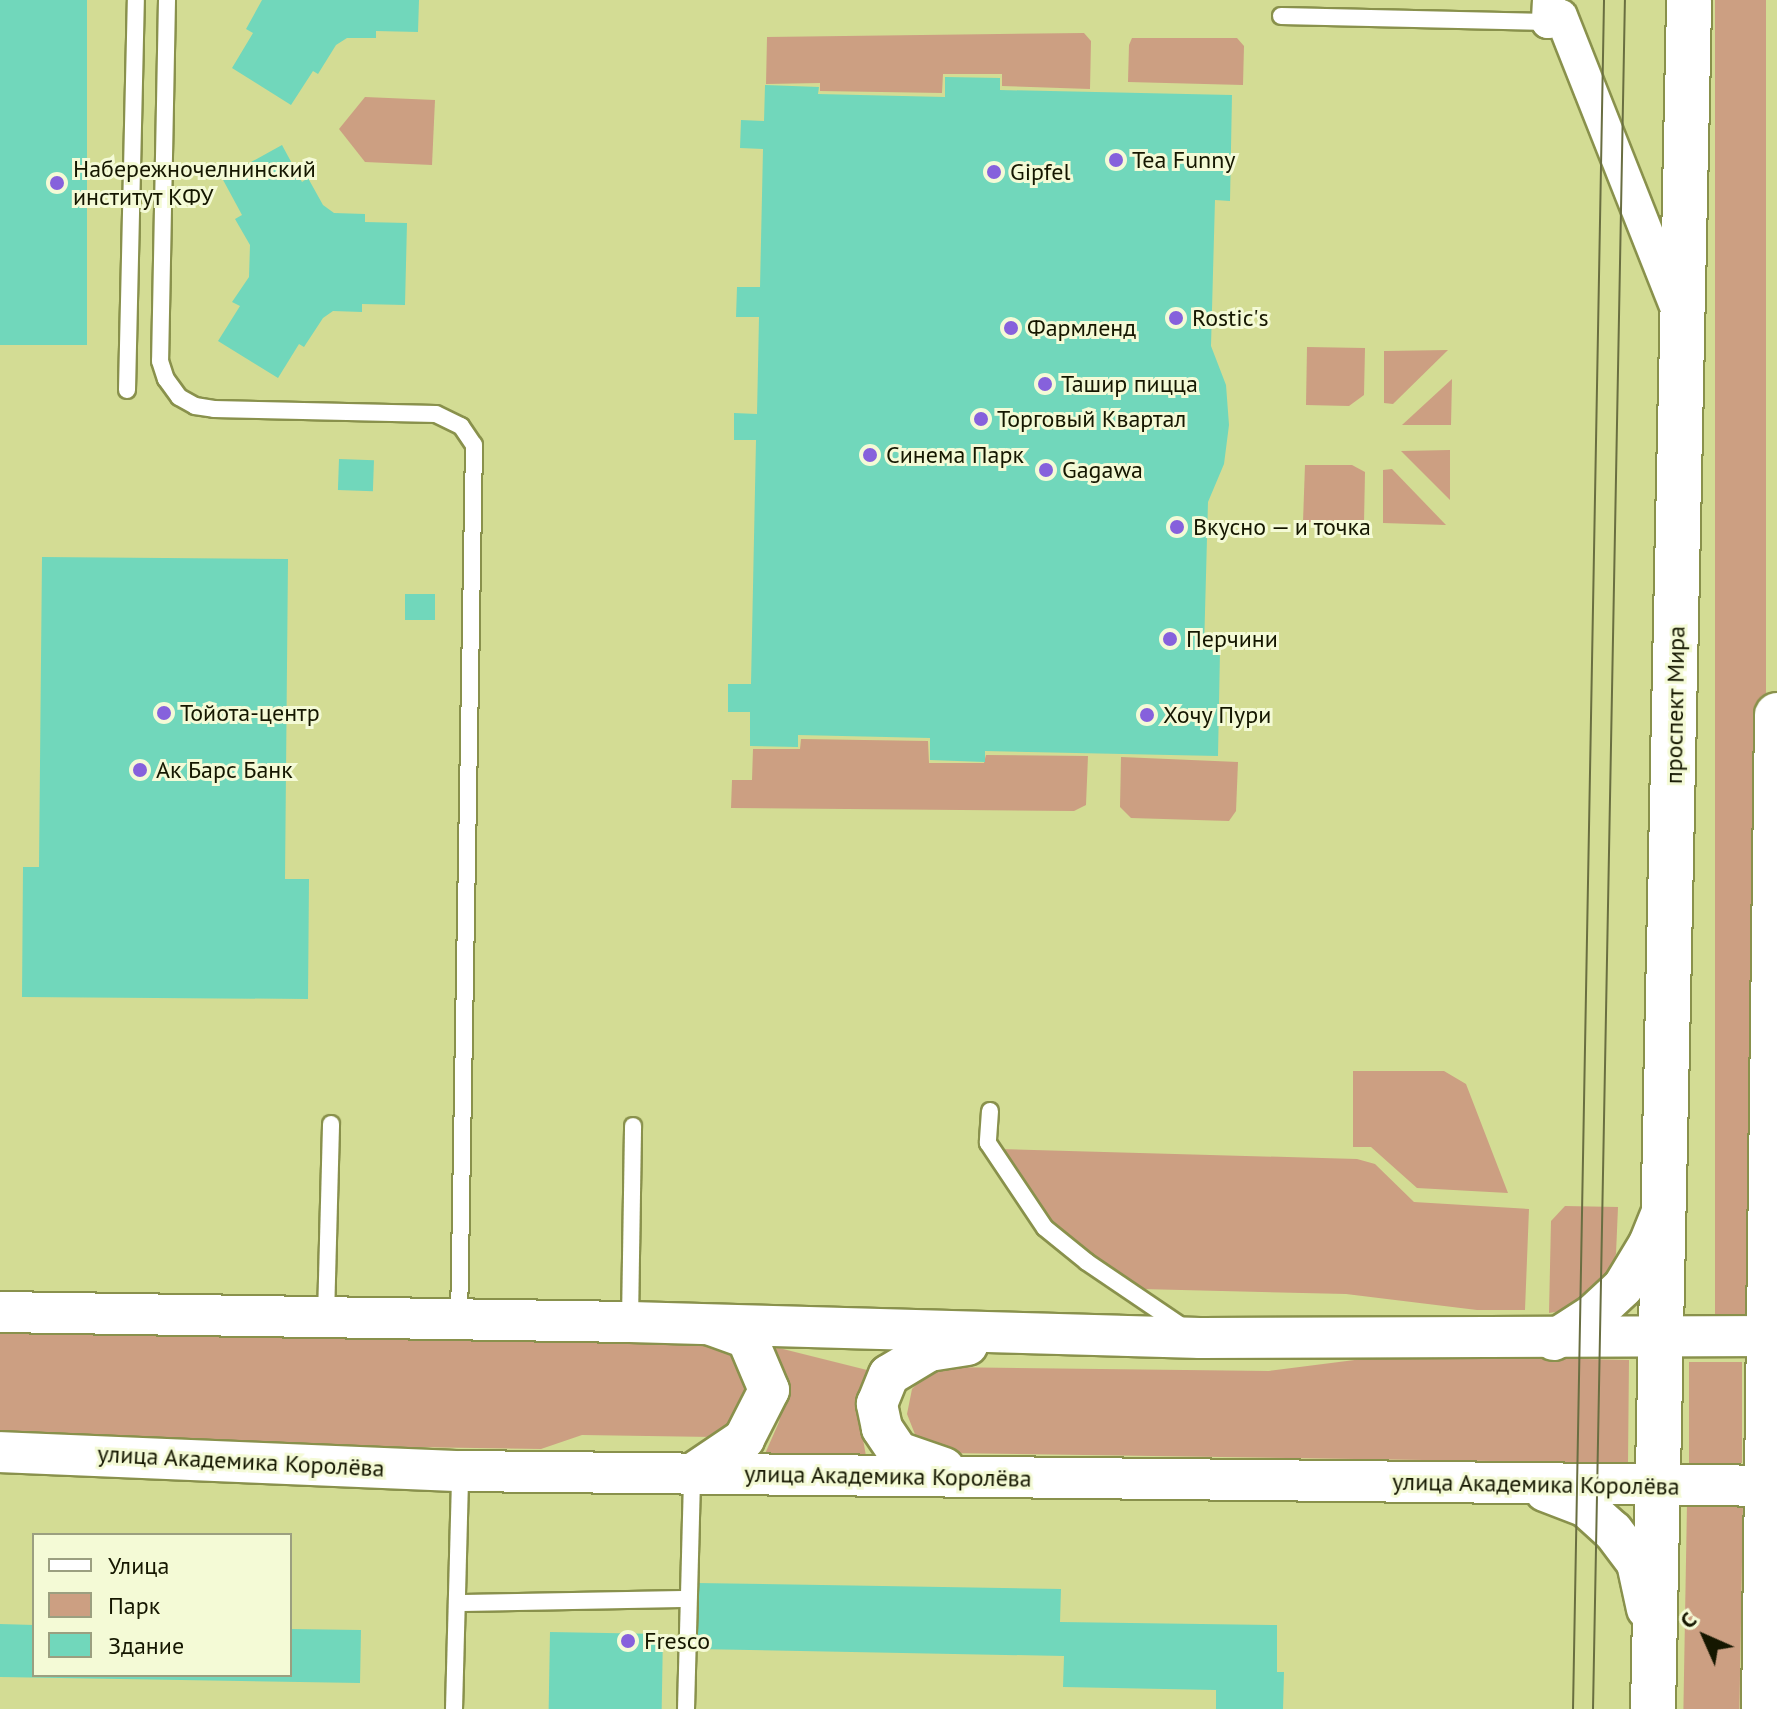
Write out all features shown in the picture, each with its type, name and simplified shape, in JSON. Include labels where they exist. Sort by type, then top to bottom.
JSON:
[{"type":"main road","name":"проспект Мира","points":[[1653,1709],[1652,1631],[1662,1338],[1689,0]]},
{"type":"main road","points":[[1764,1709],[1771,1617],[1772,1486],[1768,1414],[1773,1336],[1777,715]]},
{"type":"street","points":[[1549,11],[1561,16],[1682,321]]},
{"type":"street","points":[[1554,1340],[1593,1315],[1623,1287],[1649,1244],[1665,1205]]},
{"type":"street","points":[[0,1312],[630,1322],[1200,1338],[1554,1340],[1773,1336]]},
{"type":"street","points":[[692,1474],[744,1439],[769,1390],[747,1338],[712,1325]]},
{"type":"street","points":[[964,1476],[898,1452],[882,1428],[877,1404],[889,1375],[929,1351],[1039,1333]]},
{"type":"street","name":"улица Академика Королёва","points":[[0,1452],[460,1471],[1772,1486]]},
{"type":"street","points":[[1526,1483],[1586,1507],[1613,1531],[1637,1563],[1652,1631]]},
{"type":"lane","points":[[127,390],[136,0]]},
{"type":"lane","points":[[167,0],[160,361],[166,379],[179,397],[195,406],[214,409],[436,414],[461,426],[474,445],[459,1320]]},
{"type":"lane","points":[[1281,16],[1549,11]]},
{"type":"lane","points":[[990,1111],[988,1143],[1045,1228],[1087,1262],[1200,1338]]},
{"type":"lane","points":[[326,1319],[331,1124]]},
{"type":"lane","points":[[630,1322],[633,1126]]},
{"type":"lane","points":[[454,1709],[460,1471]]},
{"type":"lane","points":[[686,1709],[692,1474]]},
{"type":"lane","points":[[457,1603],[688,1599]]},
{"type":"green space","points":[[1715,0],[1766,0],[1766,1319],[1715,1319]]},
{"type":"green space","points":[[1084,33],[1091,41],[1090,89],[1002,86],[1002,74],[943,74],[942,93],[820,91],[820,83],[766,84],[767,37]]},
{"type":"green space","points":[[1132,38],[1237,38],[1244,46],[1243,85],[1128,82]]},
{"type":"green space","points":[[365,97],[435,100],[432,165],[365,162],[339,129]]},
{"type":"green space","points":[[1307,347],[1365,348],[1364,395],[1349,406],[1306,405]]},
{"type":"green space","points":[[1448,350],[1393,404],[1384,403],[1384,351]]},
{"type":"green space","points":[[1452,379],[1451,425],[1402,425]]},
{"type":"green space","points":[[1450,450],[1450,500],[1401,451]]},
{"type":"green space","points":[[1305,465],[1352,465],[1365,472],[1364,523],[1303,522]]},
{"type":"green space","points":[[1392,469],[1446,525],[1383,523],[1383,470]]},
{"type":"green space","points":[[801,739],[928,741],[929,763],[984,763],[986,755],[1088,756],[1086,805],[1074,811],[731,808],[732,780],[752,780],[753,749],[800,749]]},
{"type":"green space","points":[[1121,757],[1238,762],[1236,811],[1229,821],[1131,818],[1120,807]]},
{"type":"green space","points":[[1353,1071],[1444,1071],[1466,1084],[1508,1193],[1417,1188],[1371,1147],[1353,1147]]},
{"type":"green space","points":[[997,1149],[1357,1159],[1375,1164],[1414,1202],[1529,1209],[1525,1310],[1477,1310],[1346,1294],[1141,1289],[1091,1259],[1050,1226]]},
{"type":"green space","points":[[1565,1206],[1618,1207],[1616,1254],[1606,1279],[1568,1310],[1549,1313],[1551,1221]]},
{"type":"green space","points":[[0,1333],[718,1344],[735,1353],[749,1386],[730,1428],[713,1437],[582,1435],[541,1449],[0,1441]]},
{"type":"green space","points":[[771,1346],[871,1371],[858,1411],[866,1456],[764,1456],[779,1422],[785,1394]]},
{"type":"green space","points":[[1394,1355],[1629,1360],[1628,1463],[946,1453],[918,1442],[907,1414],[912,1389],[926,1374],[941,1367],[1269,1371]]},
{"type":"green space","points":[[1689,1362],[1742,1362],[1742,1463],[1689,1463]]},
{"type":"green space","points":[[1687,1503],[1743,1504],[1739,1709],[1683,1709]]},
{"type":"building","name":"Набережночелнинский институт КФУ","points":[[0,0],[87,0],[87,345],[0,345]]},
{"type":"building","points":[[262,0],[419,0],[418,32],[376,31],[376,38],[347,38],[336,45],[318,74],[313,71],[291,105],[232,68],[253,33],[246,29]]},
{"type":"building","name":"Торговый Квартал","points":[[945,77],[1000,78],[1000,90],[1232,95],[1230,201],[1215,200],[1211,346],[1226,385],[1229,425],[1224,464],[1208,502],[1204,649],[1220,650],[1218,756],[985,751],[985,762],[930,760],[930,738],[798,735],[798,747],[750,746],[750,712],[728,712],[728,684],[751,684],[756,440],[734,440],[734,413],[757,414],[759,317],[736,317],[737,287],[760,287],[763,149],[740,148],[741,120],[764,121],[765,85],[819,87],[818,94],[945,97]]},
{"type":"building","points":[[282,145],[302,182],[308,178],[323,205],[334,213],[365,214],[365,222],[407,223],[405,305],[362,304],[362,312],[333,311],[323,318],[304,347],[299,344],[278,378],[218,341],[240,306],[232,302],[249,277],[250,245],[235,219],[242,215],[222,178]]},
{"type":"building","points":[[339,459],[374,460],[373,491],[338,490]]},
{"type":"building","name":"Тойота-центр","points":[[42,557],[288,559],[285,879],[309,879],[308,999],[22,997],[23,867],[39,867]]},
{"type":"building","points":[[405,594],[435,594],[435,620],[405,620]]},
{"type":"building","points":[[696,1583],[1061,1589],[1060,1622],[1277,1625],[1277,1672],[1284,1672],[1283,1709],[1216,1709],[1216,1690],[1063,1687],[1064,1656],[695,1649]]},
{"type":"building","points":[[0,1624],[32,1625],[32,1677],[292,1677],[292,1629],[361,1630],[360,1683],[0,1677]]},
{"type":"building","points":[[550,1632],[663,1634],[662,1709],[549,1709]]},
{"type":"tram line","points":[[1573,1709],[1604,0]]},
{"type":"tram line","points":[[1593,1709],[1625,0]]},
{"type":"place","name":"Tea Funny","points":[[1116,160]]},
{"type":"place","name":"Gipfel","points":[[994,172]]},
{"type":"place","name":"Набережночелнинский институт КФУ","points":[[57,183]]},
{"type":"place","name":"Rostiс's","points":[[1176,318]]},
{"type":"place","name":"Фармленд","points":[[1011,328]]},
{"type":"place","name":"Ташир пицца","points":[[1045,384]]},
{"type":"place","name":"Торговый Квартал","points":[[981,419]]},
{"type":"place","name":"Синема Парк","points":[[870,455]]},
{"type":"place","name":"Gagawa","points":[[1046,470]]},
{"type":"place","name":"Вкусно — и точка","points":[[1177,527]]},
{"type":"place","name":"Перчини","points":[[1170,639]]},
{"type":"place","name":"Тойота-центр","points":[[164,713]]},
{"type":"place","name":"Хочу Пури","points":[[1147,715]]},
{"type":"place","name":"Ак Барс Банк","points":[[140,770]]},
{"type":"place","name":"Fresco","points":[[628,1641]]}]
